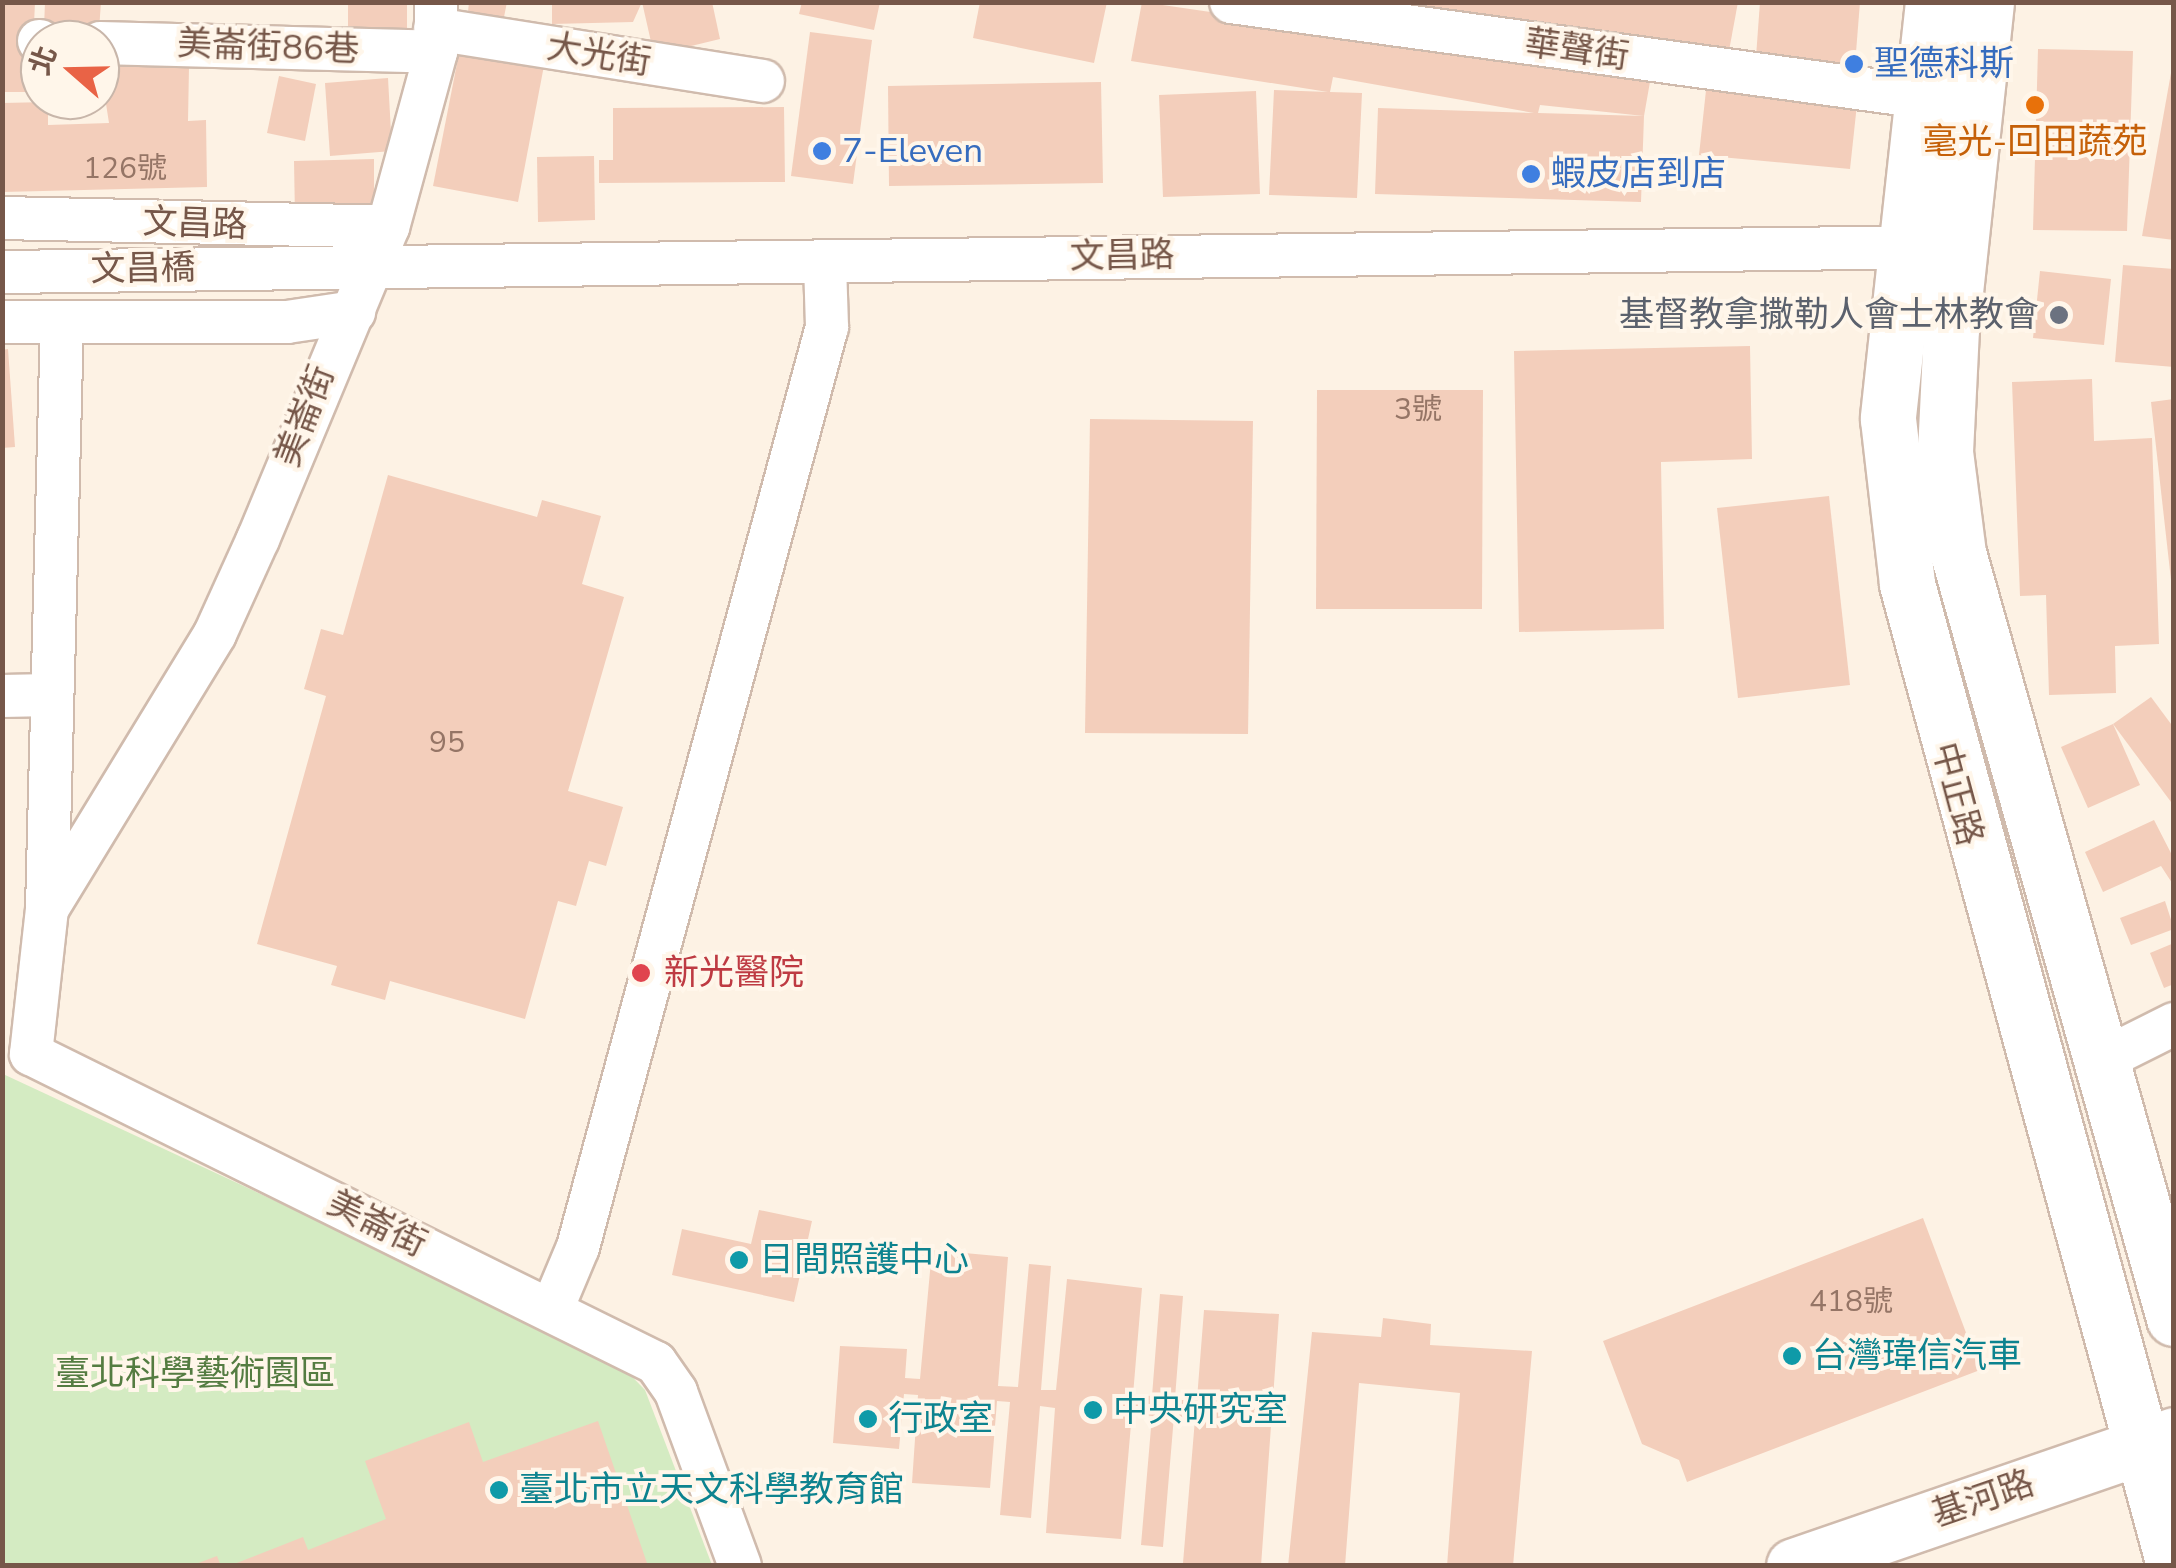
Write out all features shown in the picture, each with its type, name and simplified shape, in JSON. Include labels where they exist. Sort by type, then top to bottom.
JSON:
[{"type":"main road","name":"中正路","points":[[1932,2],[1923,97],[1946,452],[1958,553],[2174,1318]]},
{"type":"main road","name":"中正路","points":[[1986,2],[1933,246],[1888,419],[1907,584],[2156,1439],[2174,1565]]},
{"type":"main road","name":"基河路","points":[[1794,1566],[2156,1439]]},
{"type":"street","name":"華聲街","points":[[1232,2],[1923,97]]},
{"type":"street","name":"美崙街86巷","points":[[120,41],[436,28]]},
{"type":"street","name":"大光街","points":[[436,28],[763,81]]},
{"type":"street","name":"美崙街","points":[[46,909],[215,634],[325,360],[354,312],[366,270],[388,227],[436,28]]},
{"type":"street","name":"文昌路","points":[[2,218],[388,227]]},
{"type":"street","name":"文昌路","points":[[284,267],[366,270],[1933,246]]},
{"type":"street","points":[[552,1309],[578,1247],[822,345],[825,262]]},
{"type":"street","name":"文昌橋","points":[[2,272],[284,267]]},
{"type":"street","points":[[2,322],[287,322],[354,312]]},
{"type":"street","name":"美崙街","points":[[62,322],[46,909],[17,1055],[552,1309],[656,1364],[676,1392],[740,1566]]},
{"type":"street","points":[[2,696],[50,696]]},
{"type":"street","points":[[2100,1060],[2174,1024]]},
{"type":"green space","name":"臺北科學藝術園區","points":[[3,1074],[615,1359],[645,1390],[712,1565],[3,1566]]},
{"type":"building","points":[[2,2],[35,2],[34,20],[20,20],[20,92],[2,92]]},
{"type":"building","points":[[45,2],[101,2],[100,20],[44,20]]},
{"type":"building","points":[[348,2],[407,2],[407,35],[348,36]]},
{"type":"building","points":[[469,2],[507,2],[504,17],[468,12]]},
{"type":"building","points":[[552,2],[642,2],[633,22],[552,24]]},
{"type":"building","points":[[642,2],[712,2],[720,39],[654,55]]},
{"type":"building","points":[[802,2],[880,2],[874,30],[799,14]]},
{"type":"building","points":[[980,2],[1107,2],[1094,63],[973,38]]},
{"type":"building","points":[[1142,2],[1651,76],[1644,116],[1641,202],[1375,194],[1378,108],[1534,113],[1333,77],[1330,92],[1362,93],[1357,198],[1269,195],[1274,90],[1328,92],[1131,61]],"holes":[[[1540,105],[1644,116],[1538,113]]]},
{"type":"building","points":[[1379,2],[1738,2],[1726,67]]},
{"type":"building","points":[[1760,2],[1860,2],[1855,65],[1756,57]]},
{"type":"building","points":[[810,32],[872,40],[853,184],[791,176]]},
{"type":"building","points":[[462,38],[546,55],[518,202],[433,186]]},
{"type":"building","points":[[2038,49],[2133,51],[2127,231],[2033,230]]},
{"type":"building","points":[[2174,56],[2174,240],[2142,236]]},
{"type":"building","points":[[120,65],[189,67],[188,121],[206,120],[207,187],[2,192],[2,103],[20,103],[20,120],[48,120],[48,125],[109,123],[109,120],[120,120]]},
{"type":"building","points":[[279,76],[316,84],[305,141],[267,133]]},
{"type":"building","points":[[388,78],[392,151],[330,156],[325,83]]},
{"type":"building","points":[[1707,81],[1858,95],[1850,169],[1699,155]]},
{"type":"building","points":[[1101,82],[1103,183],[889,186],[888,86]]},
{"type":"building","points":[[1256,91],[1260,194],[1163,197],[1159,95]]},
{"type":"building","points":[[784,107],[785,182],[599,183],[599,160],[613,160],[613,108]]},
{"type":"building","points":[[594,156],[595,220],[538,222],[537,157]]},
{"type":"building","points":[[374,159],[374,216],[295,217],[294,161]]},
{"type":"building","points":[[2123,265],[2174,269],[2174,367],[2115,362]]},
{"type":"building","points":[[2040,271],[2111,279],[2104,345],[2033,338]]},
{"type":"building","points":[[1750,346],[1752,459],[1661,462],[1664,629],[1519,632],[1514,351]]},
{"type":"building","points":[[8,349],[15,447],[2,448],[2,350]]},
{"type":"building","points":[[2092,379],[2094,441],[2152,438],[2159,644],[2115,646],[2116,693],[2049,695],[2046,595],[2020,596],[2012,382]]},
{"type":"building","points":[[1317,390],[1483,390],[1482,609],[1316,609]]},
{"type":"building","points":[[2174,399],[2174,580],[2171,580],[2151,402]]},
{"type":"building","points":[[1090,419],[1253,421],[1248,734],[1085,733]]},
{"type":"building","name":"新光醫院","points":[[388,475],[537,517],[542,500],[601,516],[582,584],[624,597],[568,791],[623,807],[606,866],[589,861],[576,906],[558,901],[525,1019],[390,981],[385,1000],[331,985],[337,966],[257,944],[326,696],[304,689],[321,629],[343,635]]},
{"type":"building","points":[[1829,496],[1850,685],[1738,698],[1717,508]]},
{"type":"building","points":[[2151,697],[2174,728],[2174,806],[2113,724]]},
{"type":"building","points":[[2113,724],[2140,785],[2088,808],[2061,747]]},
{"type":"building","points":[[2154,820],[2174,859],[2174,886],[2161,866],[2103,892],[2085,852]]},
{"type":"building","points":[[2165,901],[2174,929],[2131,945],[2120,918]]},
{"type":"building","points":[[2174,943],[2174,984],[2164,988],[2150,953]]},
{"type":"building","name":"日間照護中心","points":[[759,1210],[812,1221],[794,1302],[672,1275],[682,1229],[751,1244]]},
{"type":"building","name":"台灣瑋信汽車","points":[[1923,1218],[1980,1370],[1687,1482],[1679,1460],[1642,1444],[1603,1341]]},
{"type":"building","points":[[932,1250],[1008,1257],[998,1386],[1018,1387],[1029,1264],[1051,1266],[1041,1390],[1056,1390],[1067,1279],[1142,1288],[1133,1395],[1152,1396],[1160,1294],[1183,1296],[1175,1398],[1197,1399],[1204,1310],[1279,1314],[1261,1566],[1183,1563],[1195,1419],[1174,1416],[1163,1547],[1141,1545],[1152,1416],[1132,1413],[1121,1539],[1046,1533],[1055,1408],[1040,1406],[1031,1518],[1000,1515],[1010,1402],[997,1401],[990,1488],[912,1483],[918,1395],[904,1394],[899,1449],[833,1443],[840,1346],[907,1349],[905,1378],[920,1379]]},
{"type":"building","points":[[1383,1318],[1431,1324],[1430,1345],[1532,1351],[1513,1566],[1447,1566],[1460,1393],[1359,1383],[1345,1566],[1288,1566],[1312,1332],[1381,1337]]},
{"type":"building","name":"臺北市立天文科學教育館","points":[[598,1421],[648,1566],[229,1566],[303,1537],[308,1550],[386,1519],[365,1461],[469,1422],[483,1462]]},
{"type":"building","points":[[217,1556],[221,1566],[193,1566],[193,1565]]},
{"type":"place","name":"聖德科斯","points":[[1854,64]]},
{"type":"place","name":"毫光-回田蔬苑","points":[[2035,105]]},
{"type":"place","name":"7-Eleven","points":[[822,151]]},
{"type":"place","name":"蝦皮店到店","points":[[1531,174]]},
{"type":"place","name":"基督教拿撒勒人會士林教會","points":[[2059,315]]},
{"type":"place","name":"新光醫院","points":[[641,973]]},
{"type":"place","name":"日間照護中心","points":[[739,1260]]},
{"type":"place","name":"台灣瑋信汽車","points":[[1792,1356]]},
{"type":"place","name":"中央研究室","points":[[1093,1410]]},
{"type":"place","name":"行政室","points":[[868,1419]]},
{"type":"place","name":"臺北市立天文科學教育館","points":[[499,1490]]}]
